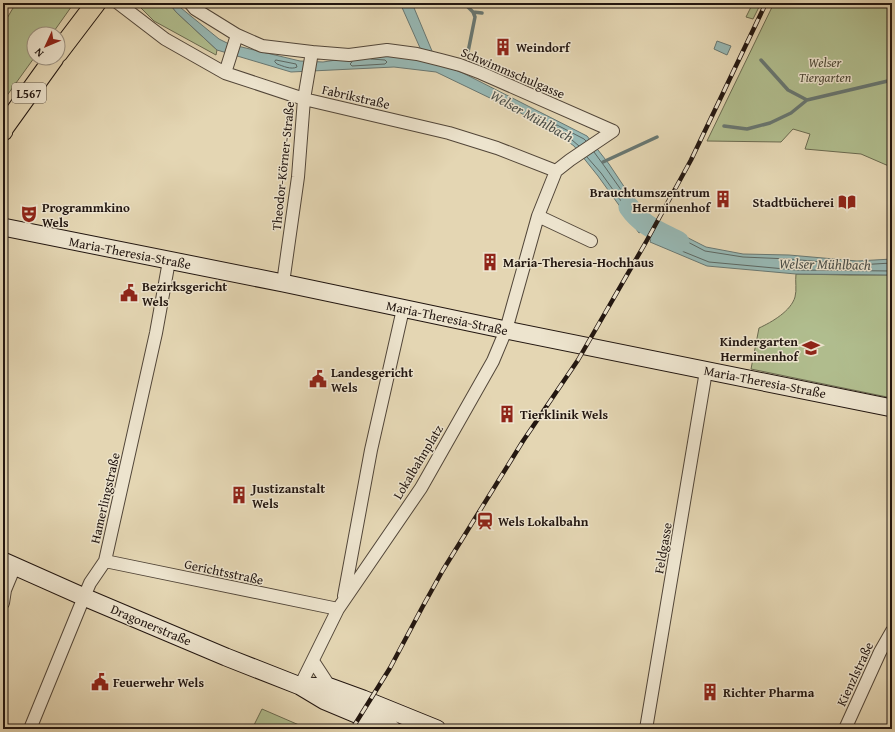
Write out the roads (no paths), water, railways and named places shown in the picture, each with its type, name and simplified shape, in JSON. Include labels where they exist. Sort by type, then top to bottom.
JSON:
[{"type":"main road","points":[[66,42],[96,3]]},
{"type":"main road","name":"L567","points":[[3,130],[48,66]]},
{"type":"main road","name":"Maria-Theresia-Straße","points":[[3,227],[892,408]]},
{"type":"main road","name":"Dragonerstraße","points":[[9,564],[226,657],[300,686],[325,701],[393,729]]},
{"type":"main road","name":"Dragonerstraße","points":[[300,686],[330,687],[438,729]]},
{"type":"street","name":"Fabrikstraße","points":[[118,3],[165,39],[226,69],[304,99],[449,133],[497,148],[556,171]]},
{"type":"street","name":"Schwimmschulgasse","points":[[190,3],[195,9],[235,40],[311,55],[349,54],[387,50],[417,54],[460,65],[481,73],[613,131],[556,171]]},
{"type":"street","points":[[226,69],[235,40]]},
{"type":"street","name":"Theodor-Körner-Straße","points":[[283,283],[298,177],[304,99],[311,55]]},
{"type":"street","points":[[506,330],[538,216],[556,171]]},
{"type":"street","points":[[538,216],[591,241]]},
{"type":"street","name":"Hamerlingstraße","points":[[30,729],[90,583],[105,561],[156,333],[169,261]]},
{"type":"street","name":"Lokalbahnplatz","points":[[341,605],[371,450],[403,309]]},
{"type":"street","name":"Lokalbahnplatz","points":[[300,686],[341,605],[421,488],[493,361],[506,330]]},
{"type":"street","name":"Feldgasse","points":[[646,729],[706,371]]},
{"type":"street","name":"Gerichtsstraße","points":[[105,561],[249,591],[341,605]]},
{"type":"street","points":[[3,603],[9,564]]},
{"type":"street","name":"Kienzlstraße","points":[[845,729],[880,652],[892,631]]},
{"type":"street","points":[[313,661],[330,687]]},
{"type":"street","points":[[393,729],[404,715]]},
{"type":"water","points":[[169,3],[178,3],[181,8],[219,39],[229,44],[300,61],[323,62],[369,55],[425,59],[400,3],[412,3],[437,63],[463,73],[587,136],[609,164],[643,215],[706,247],[743,254],[789,255],[857,261],[892,259],[892,275],[796,274],[707,266],[650,242],[656,222],[639,233],[598,176],[574,146],[519,112],[436,72],[394,67],[291,72],[217,50],[176,12]]},
{"type":"water","points":[[717,41],[731,46],[727,55],[714,49]]},
{"type":"waterway","points":[[464,3],[473,12],[482,13]]},
{"type":"waterway","points":[[467,57],[475,17],[473,12]]},
{"type":"waterway","points":[[761,60],[788,90],[807,100]]},
{"type":"waterway","points":[[724,126],[747,129],[770,123],[791,113],[807,100],[892,80]]},
{"type":"waterway","points":[[603,162],[657,137]]},
{"type":"waterway","name":"Welser Mühlbach","points":[[629,207],[634,214],[646,224],[658,232],[679,242]]},
{"type":"railway","points":[[352,729],[390,668],[443,570],[523,441],[578,360],[646,242],[691,160],[766,3]]},
{"type":"place","name":"Weindorf","points":[[503,47]]},
{"type":"place","name":"Brauchtumszentrum Herminenhof","points":[[723,199]]},
{"type":"place","name":"Stadtbücherei","points":[[847,202]]},
{"type":"place","name":"Programmkino Wels","points":[[29,214]]},
{"type":"place","name":"Maria-Theresia-Hochhaus","points":[[490,262]]},
{"type":"place","name":"Bezirksgericht Wels","points":[[129,293]]},
{"type":"place","name":"Kindergarten Herminenhof","points":[[811,348]]},
{"type":"place","name":"Landesgericht Wels","points":[[318,379]]},
{"type":"place","name":"Tierklinik Wels","points":[[507,414]]},
{"type":"place","name":"Justizanstalt Wels","points":[[239,495]]},
{"type":"place","name":"Wels Lokalbahn","points":[[485,521]]},
{"type":"place","name":"Feuerwehr Wels","points":[[100,682]]},
{"type":"place","name":"Richter Pharma","points":[[710,692]]},
{"type":"park label","name":"Welser Tiergarten","points":[[825,70]]}]
